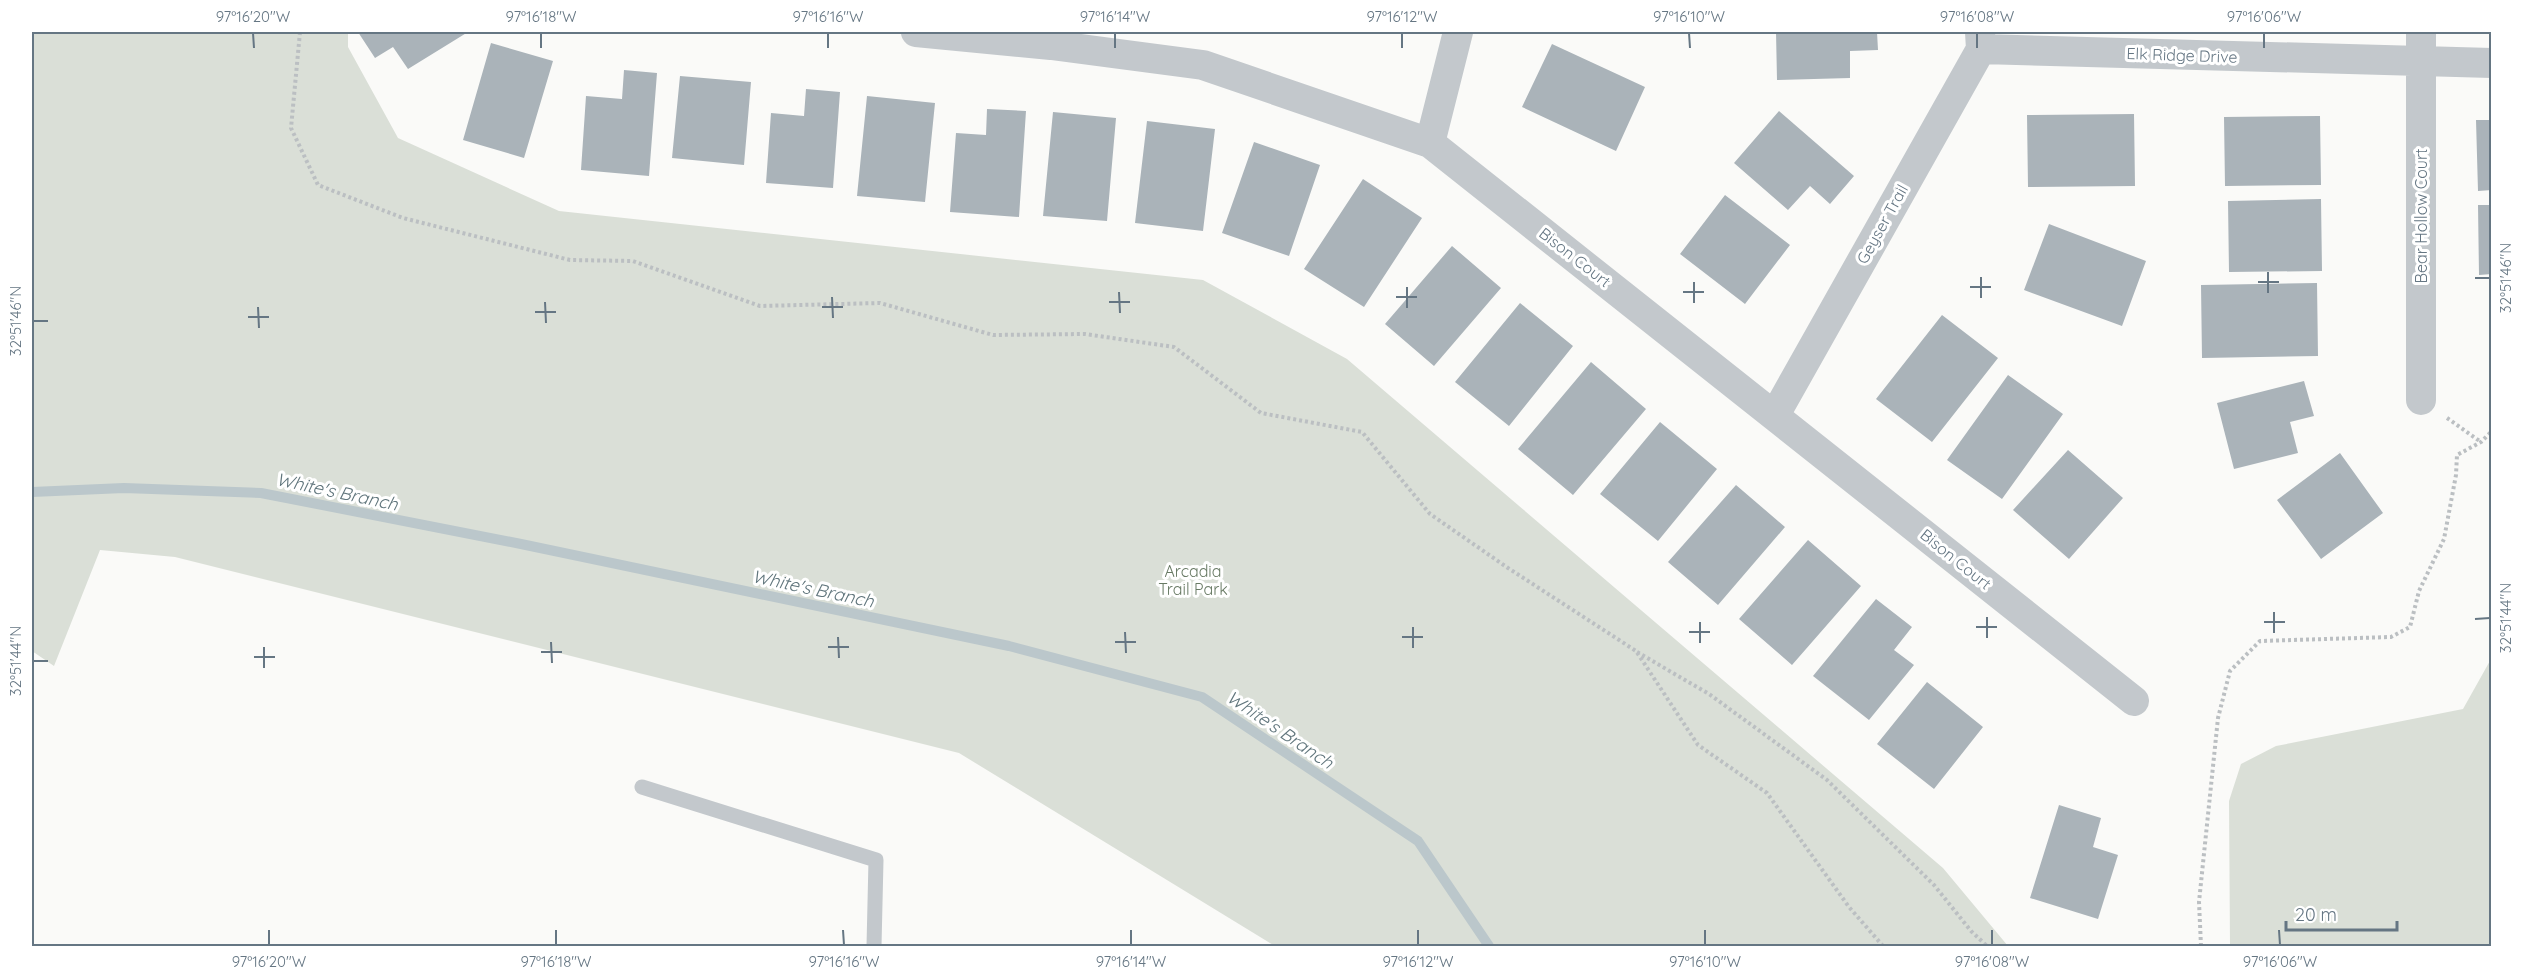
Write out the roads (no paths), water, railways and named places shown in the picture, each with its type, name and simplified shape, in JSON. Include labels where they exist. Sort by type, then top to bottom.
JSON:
[{"type":"street","name":"Bison Court","points":[[916,32],[1051,38],[1203,65],[1430,143],[2134,701]]},
{"type":"street","points":[[1430,143],[1458,32]]},
{"type":"street","name":"Bear Hollow Court","points":[[2421,32],[2421,400]]},
{"type":"street","name":"Elk Ridge Drive","points":[[1981,40],[2492,63]]},
{"type":"street","name":"Geyser Trail","points":[[1775,415],[1981,40]]},
{"type":"lane","points":[[642,787],[876,860],[874,946]]},
{"type":"waterway","name":"White's Branch","points":[[32,492],[124,488],[261,493],[521,544],[1009,646],[1202,697],[1418,841],[1489,946]]},
{"type":"park label","name":"Arcadia Trail Park","points":[[1193,580]]}]
